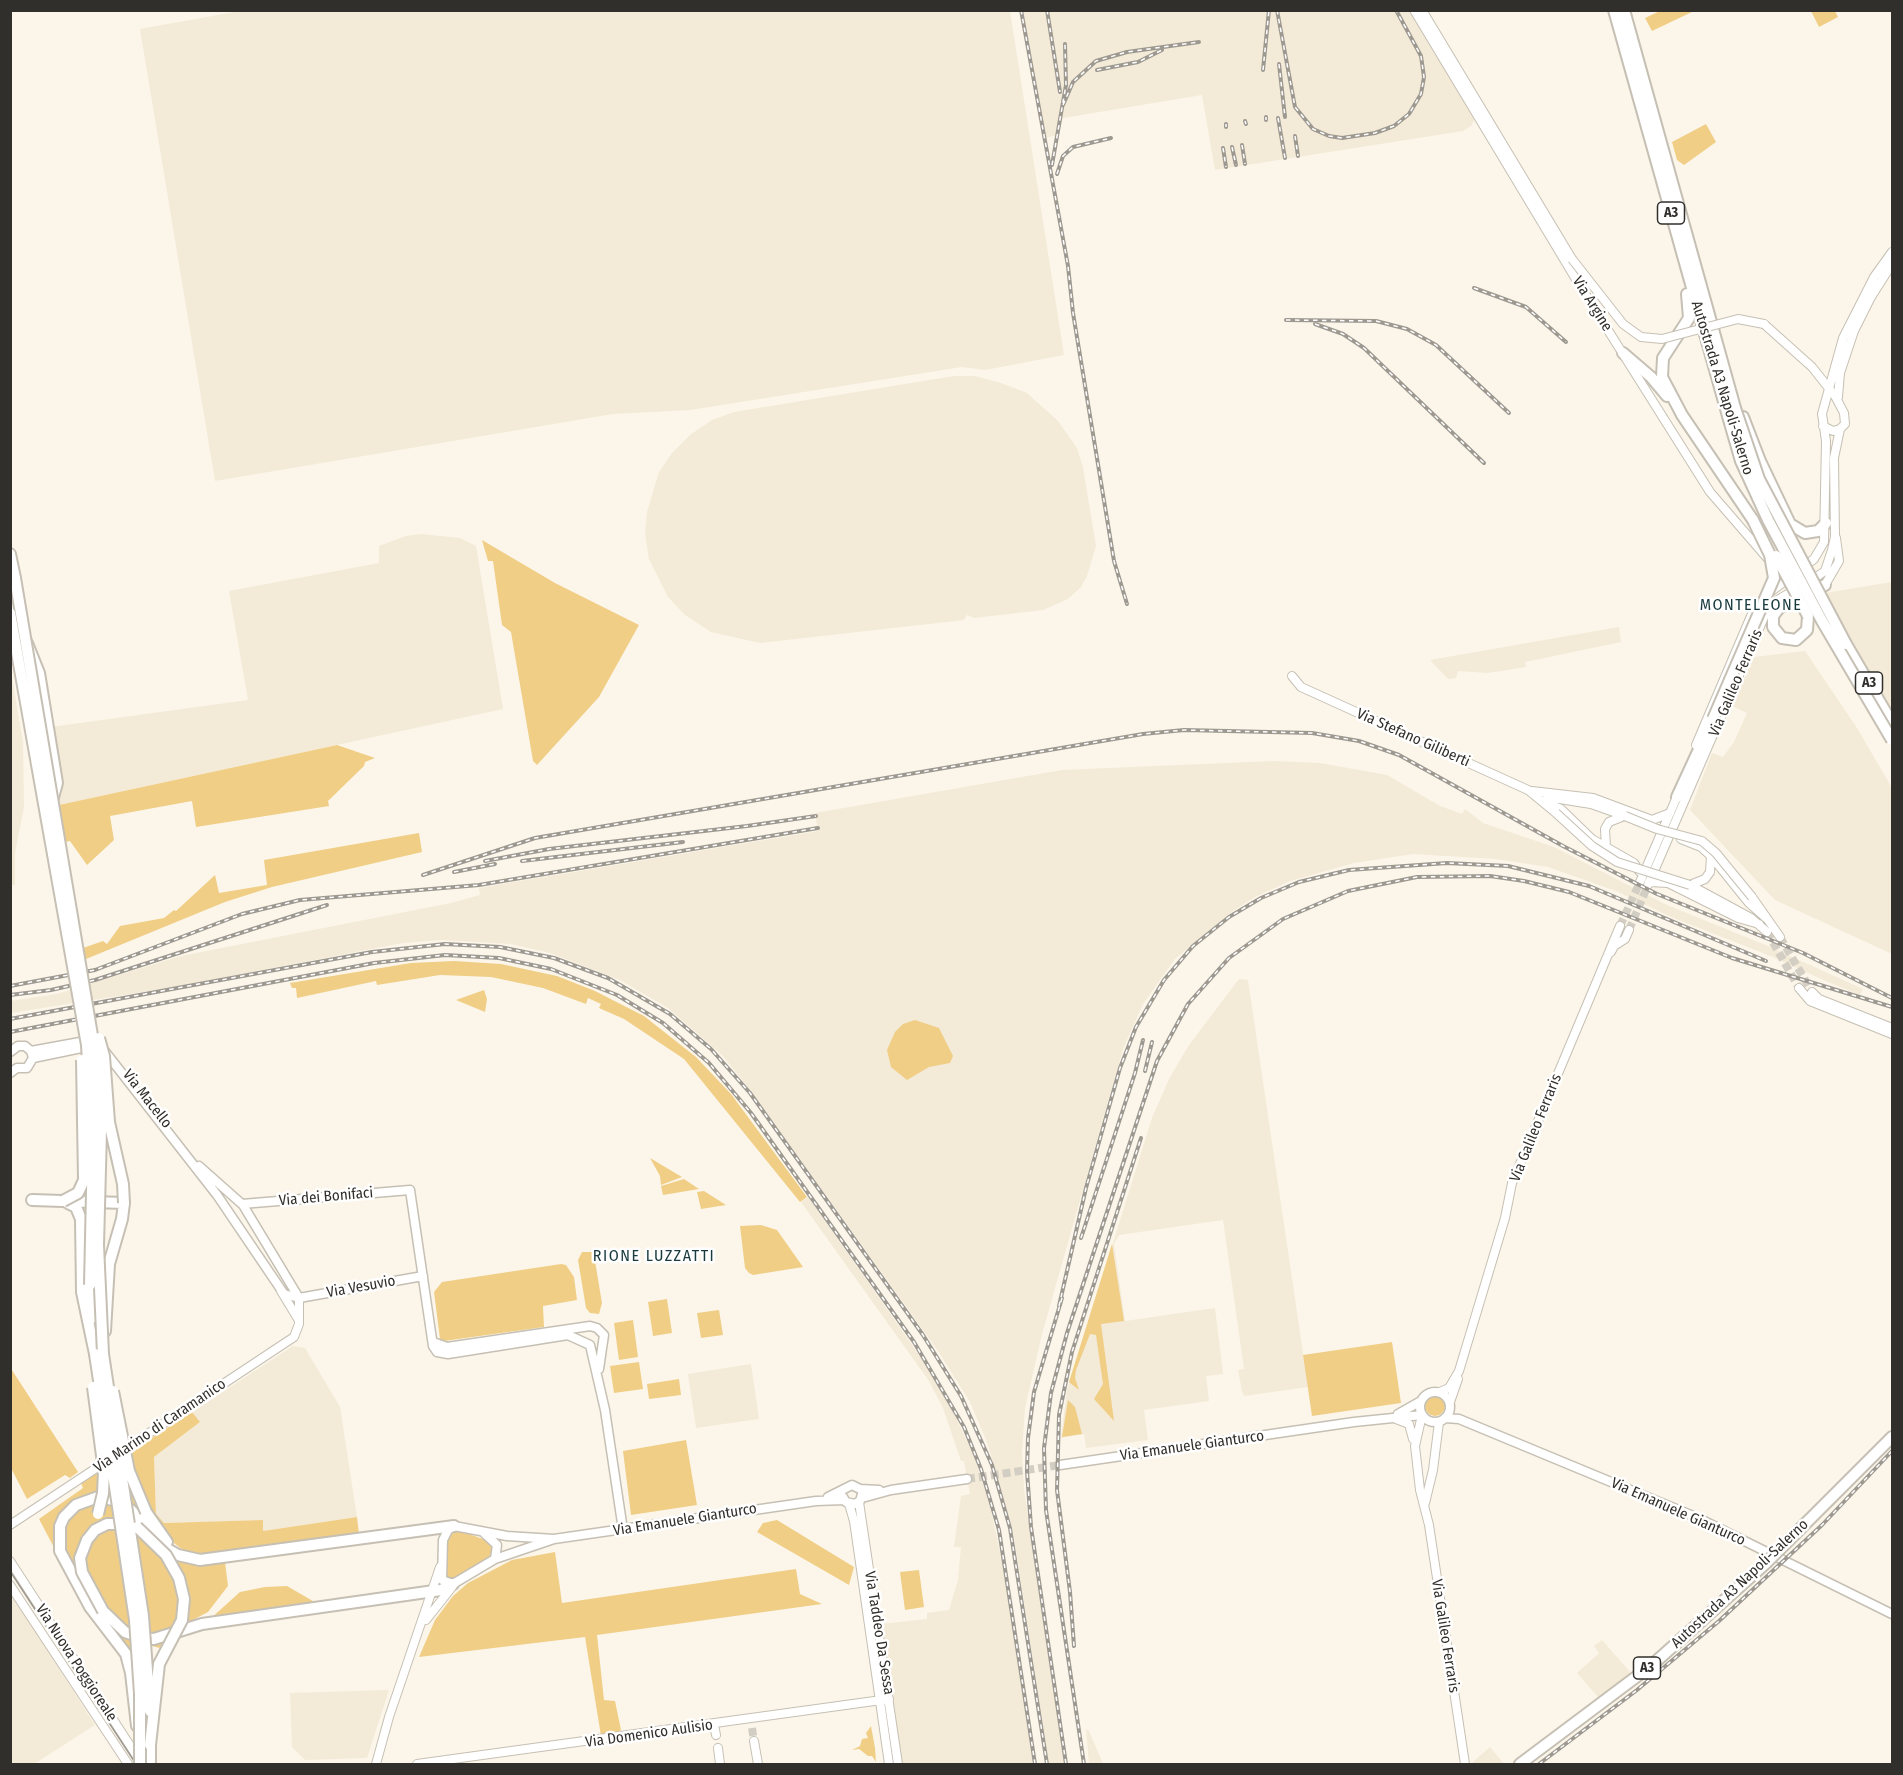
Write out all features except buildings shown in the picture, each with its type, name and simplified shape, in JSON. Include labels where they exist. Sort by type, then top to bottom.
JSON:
[{"type":"highway","name":"Autostrada A3 Napoli-Salerno","points":[[1614,10],[1666,196],[1732,412],[1759,479],[1831,617],[1893,723]]},
{"type":"highway","name":"Autostrada A3 Napoli-Salerno","points":[[1624,10],[1725,370],[1741,461],[1768,520],[1822,621],[1893,740]]},
{"type":"highway","points":[[1666,196],[1690,309],[1685,328],[1663,358],[1662,377],[1682,415]]},
{"type":"highway","points":[[1623,353],[1655,382],[1682,415],[1766,538],[1808,616],[1808,627],[1801,637],[1788,640],[1776,633],[1772,621],[1781,607],[1825,585]]},
{"type":"highway","points":[[1725,370],[1760,461],[1790,524],[1804,533],[1818,531],[1826,523]]},
{"type":"highway","points":[[1677,797],[1774,578],[1770,555],[1753,520]]},
{"type":"highway","points":[[10,554],[87,1021],[92,1098],[90,1256],[99,1354],[135,1620],[145,1745]]},
{"type":"highway","points":[[10,613],[87,1021],[84,1180],[78,1194],[63,1201]]},
{"type":"highway","points":[[26,640],[37,664],[53,754],[57,783],[50,810]]},
{"type":"highway","points":[[87,1021],[104,1056],[109,1122],[123,1184],[124,1203],[122,1219],[108,1264],[99,1354],[92,1393],[104,1487],[98,1514],[80,1558],[82,1572],[103,1611],[125,1632],[142,1638],[154,1639],[215,1621],[433,1591],[447,1588],[454,1583]]},
{"type":"highway","points":[[32,1200],[124,1203]]},
{"type":"highway","points":[[63,1201],[76,1207],[81,1219],[82,1292],[99,1354],[117,1405],[129,1471],[137,1495],[146,1512],[174,1550],[188,1558]]},
{"type":"highway","name":"Autostrada A3 Napoli-Salerno","points":[[1873,1461],[1893,1437]]},
{"type":"highway","name":"Autostrada A3 Napoli-Salerno","points":[[1529,1764],[1646,1676],[1768,1564],[1873,1461],[1893,1445]]},
{"type":"highway","points":[[150,1764],[126,1654],[90,1607],[60,1551],[58,1532],[67,1513],[83,1501],[103,1497],[122,1503],[164,1547],[188,1558],[207,1559],[454,1526]]},
{"type":"highway","points":[[87,1540],[95,1530],[112,1523],[127,1523],[137,1527],[166,1555],[183,1588],[185,1604],[182,1620],[165,1649],[158,1670],[141,1764]]},
{"type":"highway","name":"Autostrada A3 Napoli-Salerno","points":[[1520,1764],[1652,1665],[1768,1564]]},
{"type":"main road","name":"Via Argine","points":[[1414,10],[1710,492],[1770,561],[1774,573],[1775,589]]},
{"type":"main road","name":"Via Argine","points":[[1422,10],[1572,259],[1623,324],[1641,337],[1662,339],[1738,319],[1764,324],[1812,367],[1828,386],[1840,408]]},
{"type":"main road","points":[[1826,523],[1821,418],[1828,386],[1852,316],[1874,277],[1893,252]]},
{"type":"main road","points":[[1825,585],[1839,561],[1835,537],[1834,458],[1840,429],[1846,417],[1840,408],[1838,382],[1850,342],[1871,297],[1893,264]]},
{"type":"main road","points":[[1824,410],[1832,406],[1840,408]]},
{"type":"main road","points":[[1823,426],[1829,430],[1840,429]]},
{"type":"main road","name":"Via Galileo Ferraris","points":[[1645,882],[1703,726],[1749,620],[1761,600],[1814,559],[1824,542],[1826,523]]},
{"type":"main road","name":"Via Galileo Ferraris","points":[[1645,882],[1674,825],[1765,615],[1776,601],[1825,571],[1835,537]]},
{"type":"main road","name":"Via Stefano Giliberti","points":[[1292,676],[1300,687],[1528,790],[1545,802]]},
{"type":"main road","points":[[1528,790],[1593,798],[1652,820],[1671,812]]},
{"type":"main road","points":[[1536,795],[1606,808],[1657,829],[1701,841],[1716,853],[1752,897],[1780,937]]},
{"type":"main road","points":[[1545,802],[1592,846],[1617,862],[1689,885],[1742,913],[1767,932]]},
{"type":"main road","points":[[1545,802],[1561,809],[1606,848],[1634,863],[1645,882],[1668,883],[1738,918],[1759,924]]},
{"type":"main road","points":[[1606,848],[1604,837],[1609,822],[1625,816]]},
{"type":"main road","points":[[1674,825],[1679,837],[1701,847],[1711,856],[1749,903],[1766,918]]},
{"type":"main road","points":[[1689,885],[1705,879],[1710,872],[1711,856]]},
{"type":"main road","name":"Via Galileo Ferraris","points":[[1425,1507],[1434,1455],[1505,1218],[1512,1184],[1620,926]]},
{"type":"main road","name":"Via Galileo Ferraris","points":[[1606,958],[1614,946],[1625,938],[1629,930]]},
{"type":"main road","points":[[1799,988],[1810,1001],[1818,1006],[1893,1034]]},
{"type":"main road","points":[[1812,992],[1819,999],[1893,1028]]},
{"type":"main road","name":"Via Macello","points":[[32,1054],[100,1041],[198,1168]]},
{"type":"main road","points":[[10,1052],[21,1045],[32,1054],[27,1068],[13,1068]]},
{"type":"main road","points":[[198,1168],[242,1204],[299,1298],[299,1320]]},
{"type":"main road","points":[[198,1168],[299,1320]]},
{"type":"main road","name":"Via dei Bonifaci","points":[[242,1204],[410,1190],[423,1276]]},
{"type":"main road","points":[[423,1276],[434,1350],[443,1354],[568,1335],[590,1345],[598,1375],[623,1530]]},
{"type":"main road","name":"Via Vesuvio","points":[[299,1298],[423,1276]]},
{"type":"main road","points":[[280,1291],[299,1298]]},
{"type":"main road","name":"Via Marino di Caramanico","points":[[10,1525],[294,1336],[299,1320]]},
{"type":"main road","points":[[433,1342],[447,1347],[585,1325],[597,1328],[604,1335],[598,1375]]},
{"type":"main road","name":"Via Galileo Ferraris","points":[[1440,1392],[1449,1388],[1459,1371]]},
{"type":"main road","points":[[1429,1392],[1440,1392],[1446,1413],[1429,1421],[1422,1415],[1421,1401],[1429,1392]]},
{"type":"main road","name":"Via Emanuele Gianturco","points":[[1395,1416],[1421,1401]]},
{"type":"main road","name":"Via Emanuele Gianturco","points":[[1446,1413],[1698,1518],[1893,1614]]},
{"type":"main road","name":"Via Galileo Ferraris","points":[[1422,1415],[1415,1446],[1465,1764]]},
{"type":"main road","name":"Via Emanuele Gianturco","points":[[1060,1465],[1395,1416],[1422,1415]]},
{"type":"main road","points":[[1376,1419],[1407,1422],[1415,1446]]},
{"type":"main road","points":[[1417,1459],[1420,1465],[1428,1468],[1434,1455]]},
{"type":"main road","points":[[846,1498],[967,1479]]},
{"type":"main road","points":[[846,1498],[852,1485],[860,1496]]},
{"type":"main road","name":"Via Taddeo Da Sessa","points":[[860,1496],[890,1764]]},
{"type":"main road","name":"Via Emanuele Gianturco","points":[[454,1526],[516,1537],[554,1539],[846,1498]]},
{"type":"main road","name":"Via Taddeo Da Sessa","points":[[846,1498],[854,1521],[884,1700],[898,1764]]},
{"type":"main road","points":[[376,1764],[389,1717],[433,1591],[445,1534],[454,1526]]},
{"type":"main road","points":[[480,1530],[496,1543],[498,1551],[495,1559]]},
{"type":"main road","name":"Via Emanuele Gianturco","points":[[454,1583],[495,1559],[554,1539]]},
{"type":"main road","points":[[422,1626],[454,1583],[442,1580],[441,1560]]},
{"type":"main road","name":"Via Nuova Poggioreale","points":[[10,1561],[141,1764]]},
{"type":"main road","name":"Via Nuova Poggioreale","points":[[10,1585],[128,1764]]},
{"type":"main road","name":"Via Domenico Aulisio","points":[[417,1764],[884,1700]]},
{"type":"main road","points":[[741,1721],[748,1723],[752,1728]]},
{"type":"main road","points":[[714,1725],[716,1734]]},
{"type":"main road","points":[[754,1741],[758,1764]]},
{"type":"main road","points":[[718,1748],[720,1764]]},
{"type":"shaded area","points":[[240,11],[1010,11],[1064,355],[985,370],[962,367],[690,410],[613,414],[215,481],[140,29]]},
{"type":"shaded area","points":[[1023,11],[1410,11],[1471,108],[1474,120],[1471,126],[1463,131],[1215,170],[1202,95],[1063,118],[1059,135],[1044,138]]},
{"type":"shaded area","points":[[1660,11],[1694,11],[1652,31],[1645,18]]},
{"type":"shaded area","points":[[1811,11],[1835,11],[1838,17],[1819,27]]},
{"type":"shaded area","points":[[1706,124],[1716,142],[1684,165],[1677,160],[1672,142]]},
{"type":"shaded area","points":[[954,376],[975,376],[1027,393],[1058,421],[1077,448],[1083,468],[1096,546],[1087,576],[1081,587],[1068,599],[1043,610],[974,618],[967,615],[964,620],[760,643],[711,632],[685,615],[668,597],[649,559],[645,533],[647,512],[659,472],[672,453],[690,435],[712,420],[734,412]]},
{"type":"shaded area","points":[[421,534],[460,538],[476,546],[503,709],[59,805],[59,769],[51,727],[248,700],[229,591],[379,563],[379,546],[406,536]]},
{"type":"shaded area","points":[[482,540],[555,583],[639,625],[599,697],[537,765],[533,761],[511,632],[502,625],[493,561],[488,561]]},
{"type":"shaded area","points":[[1892,582],[1892,711],[1825,593]]},
{"type":"shaded area","points":[[1619,627],[1621,642],[1525,662],[1526,667],[1488,673],[1458,671],[1456,678],[1448,679],[1430,660]]},
{"type":"shaded area","points":[[1805,651],[1857,728],[1892,788],[1892,954],[1775,900],[1690,810],[1712,753],[1723,757],[1734,742],[1747,713],[1732,706],[1754,657]]},
{"type":"shaded area","points":[[11,671],[23,742],[24,807],[15,853],[15,885],[11,885]]},
{"type":"shaded area","points":[[337,745],[375,758],[365,762],[364,766],[328,801],[329,806],[196,827],[192,801],[110,816],[114,840],[87,865],[70,841],[65,842],[59,805]]},
{"type":"shaded area","points":[[1273,761],[1320,763],[1387,775],[1440,806],[1462,814],[1465,809],[1483,823],[1554,847],[1667,905],[1768,946],[1863,989],[1860,995],[1773,957],[1671,917],[1616,891],[1548,867],[1496,859],[1413,854],[1354,863],[1290,881],[1255,897],[1230,913],[1175,959],[1143,1004],[1123,1049],[1042,1334],[1025,1408],[1022,1452],[1024,1489],[1065,1764],[1049,1764],[1013,1530],[987,1442],[970,1402],[938,1351],[751,1091],[722,1055],[668,1008],[620,980],[550,953],[511,944],[442,940],[403,943],[168,988],[11,1013],[10,1001],[57,994],[181,956],[451,903],[480,895],[479,888],[818,831],[815,813],[1062,770]]},
{"type":"shaded area","points":[[419,833],[422,852],[272,887],[225,902],[86,959],[83,948],[103,941],[107,944],[120,926],[164,918],[174,910],[176,911],[215,875],[219,893],[267,885],[264,860]]},
{"type":"shaded area","points":[[454,961],[501,964],[557,976],[595,991],[644,1016],[696,1057],[731,1094],[807,1197],[800,1202],[684,1059],[624,1019],[599,1008],[601,1004],[588,998],[586,1004],[543,988],[491,977],[440,975],[377,985],[376,981],[297,998],[296,988],[292,988],[290,983],[411,963]]},
{"type":"shaded area","points":[[1239,979],[1248,980],[1308,1387],[1244,1396],[1238,1370],[1244,1369],[1223,1220],[1119,1235],[1114,1244],[1125,1321],[1215,1308],[1223,1374],[1206,1376],[1209,1401],[1144,1410],[1148,1440],[1086,1448],[1084,1434],[1061,1438],[1067,1390],[1152,1118],[1169,1079],[1189,1045]]},
{"type":"shaded area","points":[[484,990],[487,999],[485,1012],[456,1000]]},
{"type":"shaded area","points":[[915,1020],[939,1028],[953,1056],[950,1063],[929,1067],[907,1080],[891,1067],[887,1050],[895,1032],[903,1024]]},
{"type":"shaded area","points":[[650,1158],[682,1177],[661,1185],[660,1176]]},
{"type":"shaded area","points":[[684,1179],[699,1189],[663,1195],[661,1186]]},
{"type":"shaded area","points":[[704,1191],[726,1205],[701,1209],[697,1192]]},
{"type":"shaded area","points":[[808,1197],[927,1366],[949,1403],[974,1456],[990,1506],[1002,1562],[1033,1764],[902,1764],[881,1624],[927,1619],[927,1613],[949,1610],[958,1580],[961,1547],[954,1547],[961,1496],[970,1494],[964,1461],[961,1461],[943,1408],[929,1381],[801,1202]]},
{"type":"shaded area","points":[[761,1225],[777,1230],[803,1267],[753,1275],[749,1273],[745,1268],[740,1226]]},
{"type":"shaded area","points":[[1112,1244],[1124,1321],[1101,1324],[1114,1421],[1094,1399],[1103,1384],[1096,1335],[1090,1334],[1076,1370],[1075,1378],[1079,1390],[1069,1382]]},
{"type":"shaded area","points":[[582,1252],[592,1252],[594,1255],[602,1303],[599,1314],[590,1313],[586,1308],[578,1260]]},
{"type":"shaded area","points":[[566,1265],[574,1277],[577,1300],[543,1306],[544,1327],[444,1341],[440,1339],[434,1292],[442,1282]]},
{"type":"shaded area","points":[[667,1299],[672,1333],[653,1336],[648,1302]]},
{"type":"shaded area","points":[[719,1310],[723,1335],[701,1338],[697,1313]]},
{"type":"shaded area","points":[[633,1320],[638,1357],[619,1360],[614,1323]]},
{"type":"shaded area","points":[[1392,1342],[1401,1403],[1312,1416],[1303,1355]]},
{"type":"shaded area","points":[[293,1346],[305,1348],[340,1407],[357,1517],[263,1531],[262,1520],[164,1523],[156,1515],[154,1457],[199,1423],[192,1412]]},
{"type":"shaded area","points":[[639,1362],[643,1389],[614,1393],[610,1366]]},
{"type":"shaded area","points":[[751,1364],[759,1419],[696,1428],[688,1374]]},
{"type":"shaded area","points":[[10,1367],[78,1472],[70,1478],[65,1475],[27,1499],[11,1468]]},
{"type":"shaded area","points":[[679,1379],[681,1395],[649,1399],[647,1384]]},
{"type":"shaded area","points":[[1435,1396],[1442,1399],[1445,1406],[1442,1413],[1435,1416],[1428,1413],[1425,1406],[1428,1399]]},
{"type":"shaded area","points":[[1068,1400],[1075,1407],[1082,1434],[1062,1437]]},
{"type":"shaded area","points":[[192,1412],[200,1422],[154,1457],[156,1514],[164,1523],[263,1520],[263,1531],[357,1517],[359,1534],[202,1557],[184,1551],[174,1543],[145,1502],[139,1506],[166,1543],[121,1498],[95,1493],[78,1500],[67,1509],[55,1529],[59,1557],[39,1519],[83,1488],[81,1483]]},
{"type":"shaded area","points":[[686,1440],[697,1505],[631,1515],[623,1451]]},
{"type":"shaded area","points":[[106,1500],[134,1516],[175,1558],[199,1565],[225,1562],[228,1586],[208,1612],[166,1634],[151,1636],[131,1632],[119,1625],[103,1607],[98,1610],[121,1634],[134,1641],[163,1641],[160,1648],[152,1646],[126,1662],[59,1557],[64,1554],[61,1537],[70,1515],[87,1502]]},
{"type":"shaded area","points":[[777,1520],[854,1567],[849,1585],[757,1532],[763,1523]]},
{"type":"shaded area","points":[[461,1531],[488,1541],[493,1550],[490,1556],[450,1581],[444,1576],[446,1545],[453,1532]]},
{"type":"shaded area","points":[[555,1552],[562,1603],[796,1569],[800,1594],[822,1604],[597,1635],[604,1700],[615,1701],[621,1730],[617,1734],[601,1736],[585,1637],[419,1657],[435,1620],[453,1596],[468,1583],[512,1560]]},
{"type":"shaded area","points":[[919,1570],[924,1607],[905,1610],[900,1572]]},
{"type":"shaded area","points":[[287,1586],[318,1604],[210,1619],[240,1592]]},
{"type":"shaded area","points":[[11,1593],[95,1725],[34,1764],[11,1764]]},
{"type":"shaded area","points":[[1602,1640],[1631,1673],[1599,1698],[1577,1673],[1599,1653],[1594,1646]]},
{"type":"shaded area","points":[[389,1690],[367,1758],[305,1760],[292,1747],[290,1693]]},
{"type":"shaded area","points":[[871,1726],[876,1762],[872,1756],[868,1756],[859,1749],[852,1750],[860,1746],[862,1739],[868,1738],[866,1733]]},
{"type":"shaded area","points":[[1086,1729],[1089,1731],[1103,1764],[1089,1764]]},
{"type":"shaded area","points":[[1490,1747],[1504,1764],[1473,1764],[1473,1762]]},
{"type":"tunnel","points":[[1620,926],[1640,882]]},
{"type":"tunnel","points":[[1629,930],[1648,885]]},
{"type":"tunnel","points":[[1767,932],[1799,988]]},
{"type":"tunnel","points":[[1780,937],[1812,992]]},
{"type":"tunnel","points":[[967,1479],[1060,1465]]},
{"type":"tunnel","points":[[752,1728],[754,1741]]},
{"type":"tram line","points":[[10,1571],[136,1764]]},
{"type":"railway","points":[[1021,10],[1068,266],[1073,313],[1114,561],[1127,604]]},
{"type":"railway","points":[[1047,10],[1060,92]]},
{"type":"railway","points":[[1263,70],[1269,10]]},
{"type":"railway","points":[[1277,10],[1295,107],[1313,129],[1329,136],[1342,138],[1375,133],[1394,126],[1409,114],[1421,94],[1424,77],[1421,56],[1396,10]]},
{"type":"railway","points":[[1063,105],[1073,82],[1096,61],[1127,52],[1199,42]]},
{"type":"railway","points":[[1052,165],[1066,85],[1065,44]]},
{"type":"railway","points":[[1097,70],[1138,62],[1162,50]]},
{"type":"railway","points":[[1279,64],[1285,117]]},
{"type":"railway","points":[[1278,118],[1285,158]]},
{"type":"railway","points":[[1295,136],[1298,156]]},
{"type":"railway","points":[[1057,174],[1063,156],[1073,147],[1111,138]]},
{"type":"railway","points":[[1242,145],[1245,164]]},
{"type":"railway","points":[[1232,147],[1236,165]]},
{"type":"railway","points":[[1223,148],[1226,167]]},
{"type":"railway","points":[[1474,288],[1526,307],[1566,342]]},
{"type":"railway","points":[[1286,320],[1376,321],[1407,329],[1436,345],[1509,413]]},
{"type":"railway","points":[[1315,324],[1343,334],[1364,348],[1484,463]]},
{"type":"railway","points":[[423,875],[535,838],[1143,734],[1184,730],[1312,733],[1359,741],[1399,755],[1563,846],[1657,894],[1803,953],[1892,998]]},
{"type":"railway","points":[[485,861],[549,849],[816,816]]},
{"type":"railway","points":[[10,986],[95,970],[242,914],[300,900],[479,885],[818,828]]},
{"type":"railway","points":[[522,861],[683,842]]},
{"type":"railway","points":[[1059,1306],[1086,1188],[1120,1068],[1136,1027],[1164,980],[1193,946],[1229,917],[1261,898],[1299,882],[1349,870],[1447,863],[1508,866],[1589,886],[1766,961]]},
{"type":"railway","points":[[454,872],[495,864]]},
{"type":"railway","points":[[1084,1764],[1046,1510],[1044,1448],[1051,1393],[1067,1333],[1157,1061],[1188,1004],[1229,958],[1283,919],[1348,891],[1417,877],[1490,876],[1524,881],[1569,892],[1732,958],[1892,1007]]},
{"type":"railway","points":[[10,995],[51,990],[95,980],[327,905]]},
{"type":"railway","points":[[10,1019],[372,952],[445,944],[500,947],[554,958],[608,978],[670,1014],[711,1049],[750,1093],[923,1335],[961,1396],[992,1465],[1010,1528],[1047,1764]]},
{"type":"railway","points":[[10,1032],[374,963],[445,955],[499,958],[551,969],[617,995],[663,1023],[709,1063],[751,1113],[914,1342],[964,1427],[981,1469],[999,1530],[1035,1764]]},
{"type":"railway","points":[[1081,1238],[1135,1073],[1143,1040]]},
{"type":"railway","points":[[1145,1071],[1152,1042]]},
{"type":"railway","points":[[1074,1646],[1070,1592],[1057,1490],[1059,1415],[1072,1352],[1141,1138]]},
{"type":"railway","points":[[1062,1298],[1034,1392],[1028,1438],[1027,1471],[1031,1527],[1066,1764]]},
{"type":"railway","points":[[1539,1764],[1637,1690],[1719,1621],[1822,1525],[1892,1451]]},
{"type":"district","name":"MONTELEONE","points":[[1751,606]]},
{"type":"district","name":"RIONE LUZZATTI","points":[[654,1257]]}]
